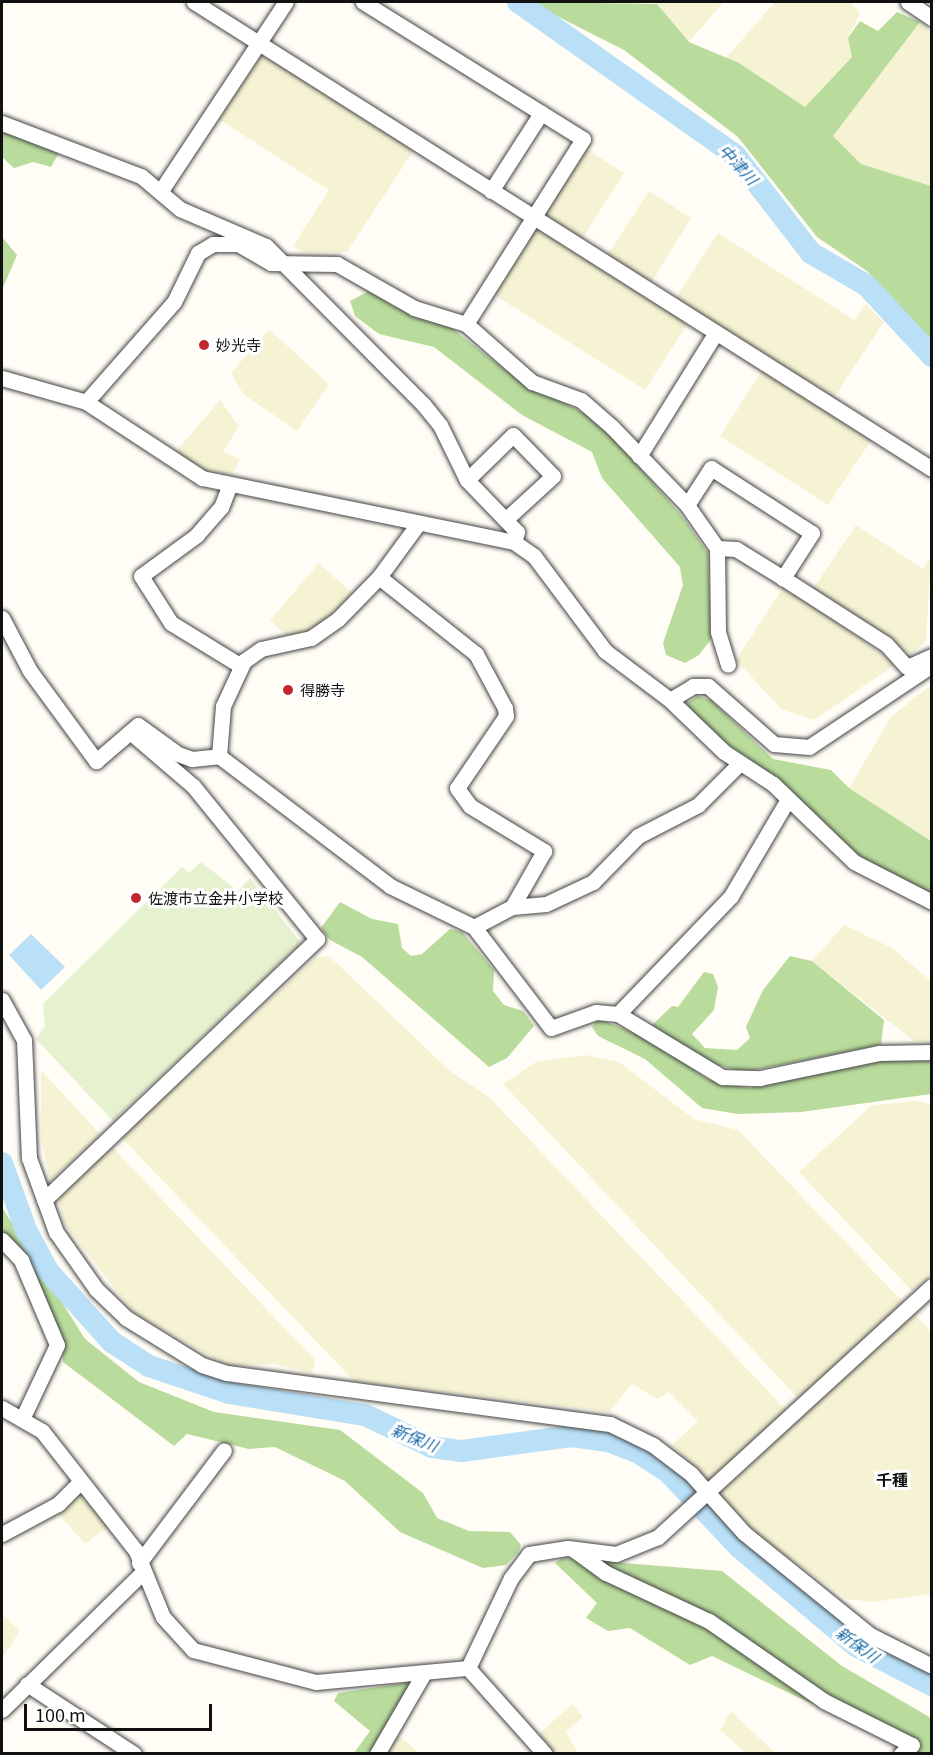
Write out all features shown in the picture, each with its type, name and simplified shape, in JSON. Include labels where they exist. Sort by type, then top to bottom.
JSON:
[{"type":"street","points":[[194,2],[534,220],[932,469]]},
{"type":"street","points":[[162,189],[261,43],[286,2]]},
{"type":"street","points":[[363,2],[583,139],[534,220],[466,324]]},
{"type":"street","points":[[908,2],[932,18]]},
{"type":"street","points":[[491,191],[541,113]]},
{"type":"street","points":[[2,123],[60,142],[162,189],[180,209],[266,246],[285,262],[423,404],[440,425],[467,480],[517,532],[514,542]]},
{"type":"street","points":[[86,402],[174,302],[198,253],[223,242],[271,263],[337,264],[414,308],[466,324],[532,382],[596,411],[687,505],[717,548],[718,632],[728,665]]},
{"type":"street","points":[[639,456],[715,334]]},
{"type":"street","points":[[2,378],[86,402],[202,478],[514,542],[534,556],[605,651],[670,700],[854,862],[932,902]]},
{"type":"street","points":[[467,480],[513,435],[552,476],[506,519]]},
{"type":"street","points":[[687,505],[711,468],[812,533],[783,578]]},
{"type":"street","points":[[230,484],[221,507],[197,535],[141,576],[171,623],[241,666]]},
{"type":"street","points":[[219,756],[223,706],[241,666],[261,648],[310,638],[338,619],[380,577],[418,524]]},
{"type":"street","points":[[717,548],[736,549],[783,578],[886,644],[907,667],[932,656]]},
{"type":"street","points":[[380,577],[476,654],[505,708],[506,716],[457,788],[470,806],[544,851],[512,907]]},
{"type":"street","points":[[2,618],[30,671],[96,761],[138,725],[192,759],[219,756],[390,886],[474,927],[551,1028],[597,1012],[618,1014],[722,1077],[760,1078],[855,1056],[932,1052]]},
{"type":"street","points":[[670,700],[693,686],[708,686],[774,744],[809,747],[932,665]]},
{"type":"street","points":[[44,1200],[317,939],[193,786],[130,732]]},
{"type":"street","points":[[474,927],[512,907],[546,904],[593,882],[638,836],[698,805],[740,763]]},
{"type":"street","points":[[618,1014],[731,896],[787,801]]},
{"type":"street","points":[[2,1000],[24,1040],[29,1158],[56,1232],[96,1289],[126,1318],[202,1365],[407,1400],[610,1424],[653,1445],[710,1492],[744,1533],[870,1635],[932,1666]]},
{"type":"street","points":[[2,1239],[21,1260],[57,1345],[22,1419]]},
{"type":"street","points":[[468,1668],[519,1563],[546,1548],[568,1548],[616,1554],[643,1547],[680,1520],[932,1286]]},
{"type":"street","points":[[2,1408],[42,1431],[79,1483],[136,1551],[140,1568],[163,1617],[193,1650],[316,1682],[468,1668]]},
{"type":"street","points":[[2,1710],[140,1568],[225,1450]]},
{"type":"street","points":[[2,1534],[58,1504],[79,1483]]},
{"type":"street","points":[[568,1548],[606,1573],[709,1622],[824,1701],[912,1745],[901,1754]]},
{"type":"street","points":[[468,1668],[545,1754]]},
{"type":"street","points":[[377,1754],[424,1673]]},
{"type":"street","points":[[27,1684],[134,1754]]},
{"type":"shaded area","points":[[643,2],[724,2],[689,42],[657,4]]},
{"type":"shaded area","points":[[775,2],[851,2],[860,13],[848,38],[852,57],[805,108],[726,58]]},
{"type":"shaded area","points":[[920,22],[931,30],[931,186],[861,164],[833,136]]},
{"type":"shaded area","points":[[260,51],[415,148],[347,252],[306,253],[293,246],[329,190],[215,117]]},
{"type":"shaded area","points":[[585,148],[624,173],[582,239],[543,215]]},
{"type":"shaded area","points":[[649,191],[691,218],[651,283],[606,257]]},
{"type":"shaded area","points":[[539,226],[688,323],[645,390],[493,294]]},
{"type":"shaded area","points":[[718,233],[854,320],[866,304],[884,322],[834,397],[675,299]]},
{"type":"shaded area","points":[[269,329],[329,384],[297,431],[243,394],[231,373]]},
{"type":"shaded area","points":[[763,369],[872,439],[828,505],[720,436]]},
{"type":"shaded area","points":[[220,400],[239,426],[223,452],[240,459],[232,475],[203,471],[175,453]]},
{"type":"shaded area","points":[[856,525],[923,569],[931,556],[926,641],[911,654],[813,589]]},
{"type":"shaded area","points":[[319,563],[353,594],[310,633],[287,636],[270,620]]},
{"type":"shaded area","points":[[784,586],[896,664],[814,720],[781,709],[736,660]]},
{"type":"shaded area","points":[[928,687],[931,689],[931,842],[849,788],[891,717]]},
{"type":"shaded area","points":[[844,925],[892,948],[931,981],[931,1043],[914,1041],[812,961]]},
{"type":"shaded area","points":[[329,956],[450,1071],[489,1097],[787,1411],[711,1482],[672,1445],[698,1421],[669,1392],[657,1399],[632,1384],[609,1412],[354,1381],[121,1137],[315,958]]},
{"type":"shaded area","points":[[585,1055],[619,1062],[694,1119],[738,1130],[903,1302],[799,1399],[503,1084],[536,1062]]},
{"type":"shaded area","points":[[41,1070],[100,1134],[50,1181],[41,1138]]},
{"type":"shaded area","points":[[917,1101],[931,1104],[932,1274],[912,1291],[799,1172],[872,1105]]},
{"type":"shaded area","points":[[112,1147],[315,1360],[312,1373],[275,1364],[228,1366],[134,1313],[64,1223],[59,1199]]},
{"type":"shaded area","points":[[914,1314],[931,1332],[931,1594],[873,1602],[847,1599],[741,1524],[720,1493]]},
{"type":"shaded area","points":[[78,1491],[109,1526],[85,1544],[55,1510]]},
{"type":"shaded area","points":[[2,1614],[20,1631],[2,1658]]},
{"type":"shaded area","points":[[572,1704],[583,1717],[566,1732],[578,1753],[555,1753],[539,1734]]},
{"type":"shaded area","points":[[731,1711],[775,1753],[746,1753],[720,1730]]},
{"type":"shaded area","points":[[397,1735],[409,1744],[419,1753],[385,1754]]},
{"type":"green space","points":[[529,2],[657,4],[689,42],[739,63],[805,107],[852,57],[848,38],[860,21],[878,31],[897,12],[920,22],[833,136],[861,164],[931,186],[931,344],[867,271],[817,237],[738,137],[624,50]]},
{"type":"green space","points":[[2,130],[60,151],[51,167],[33,162],[14,168],[2,157]]},
{"type":"green space","points":[[2,237],[17,255],[2,290]]},
{"type":"green space","points":[[369,291],[393,306],[446,324],[517,379],[599,421],[682,516],[708,553],[711,639],[699,655],[685,663],[666,655],[663,643],[683,585],[680,567],[602,478],[592,452],[522,415],[434,347],[379,334],[355,316],[350,301]]},
{"type":"green space","points":[[698,696],[711,700],[773,759],[831,770],[849,788],[931,841],[931,897],[865,863],[774,777],[710,732],[688,710],[687,703]]},
{"type":"green space","points":[[201,862],[238,891],[250,878],[301,943],[113,1121],[36,1039],[45,1026],[43,1004],[182,867],[189,873]]},
{"type":"green space","points":[[340,902],[372,919],[398,924],[402,948],[411,956],[422,954],[450,929],[462,932],[494,970],[493,991],[504,1005],[523,1011],[534,1026],[507,1058],[489,1067],[362,957],[330,940],[321,928]]},
{"type":"green space","points":[[790,956],[812,961],[884,1020],[881,1045],[744,1072],[706,1062],[652,1025],[672,1006],[678,1007],[704,972],[713,974],[718,987],[714,1010],[692,1034],[705,1048],[737,1050],[750,1038],[746,1027],[763,990]]},
{"type":"green space","points":[[598,1019],[649,1038],[707,1079],[749,1088],[881,1060],[931,1061],[931,1094],[801,1112],[738,1114],[702,1108],[645,1059],[598,1036],[592,1027]]},
{"type":"green space","points":[[2,1207],[85,1339],[139,1382],[214,1412],[340,1430],[423,1493],[437,1518],[469,1531],[510,1532],[521,1545],[518,1552],[506,1565],[483,1568],[439,1549],[400,1532],[345,1481],[275,1447],[249,1449],[187,1434],[174,1446],[63,1362],[63,1343],[12,1241],[2,1232]]},
{"type":"green space","points":[[563,1558],[722,1571],[842,1666],[931,1718],[931,1753],[908,1753],[918,1745],[837,1705],[810,1703],[712,1656],[690,1665],[630,1628],[608,1631],[586,1618],[597,1603],[555,1563]]},
{"type":"green space","points":[[412,1682],[369,1753],[354,1753],[370,1731],[334,1701],[338,1693]]},
{"type":"water","points":[[31,934],[65,967],[41,990],[9,955]]},
{"type":"waterway","name":"中津川","points":[[518,2],[735,155],[811,253],[866,285],[932,356]]},
{"type":"waterway","name":"新保川","points":[[2,1163],[26,1230],[48,1271],[112,1342],[149,1366],[229,1393],[365,1415],[432,1447],[462,1451],[571,1436],[608,1441],[639,1453],[667,1471],[739,1547],[856,1646],[932,1685]]},
{"type":"place","name":"妙光寺","points":[[204,345]]},
{"type":"place","name":"得勝寺","points":[[288,690]]},
{"type":"place","name":"佐渡市立金井小学校","points":[[136,898]]},
{"type":"district","name":"千種","points":[[892,1479]]}]
